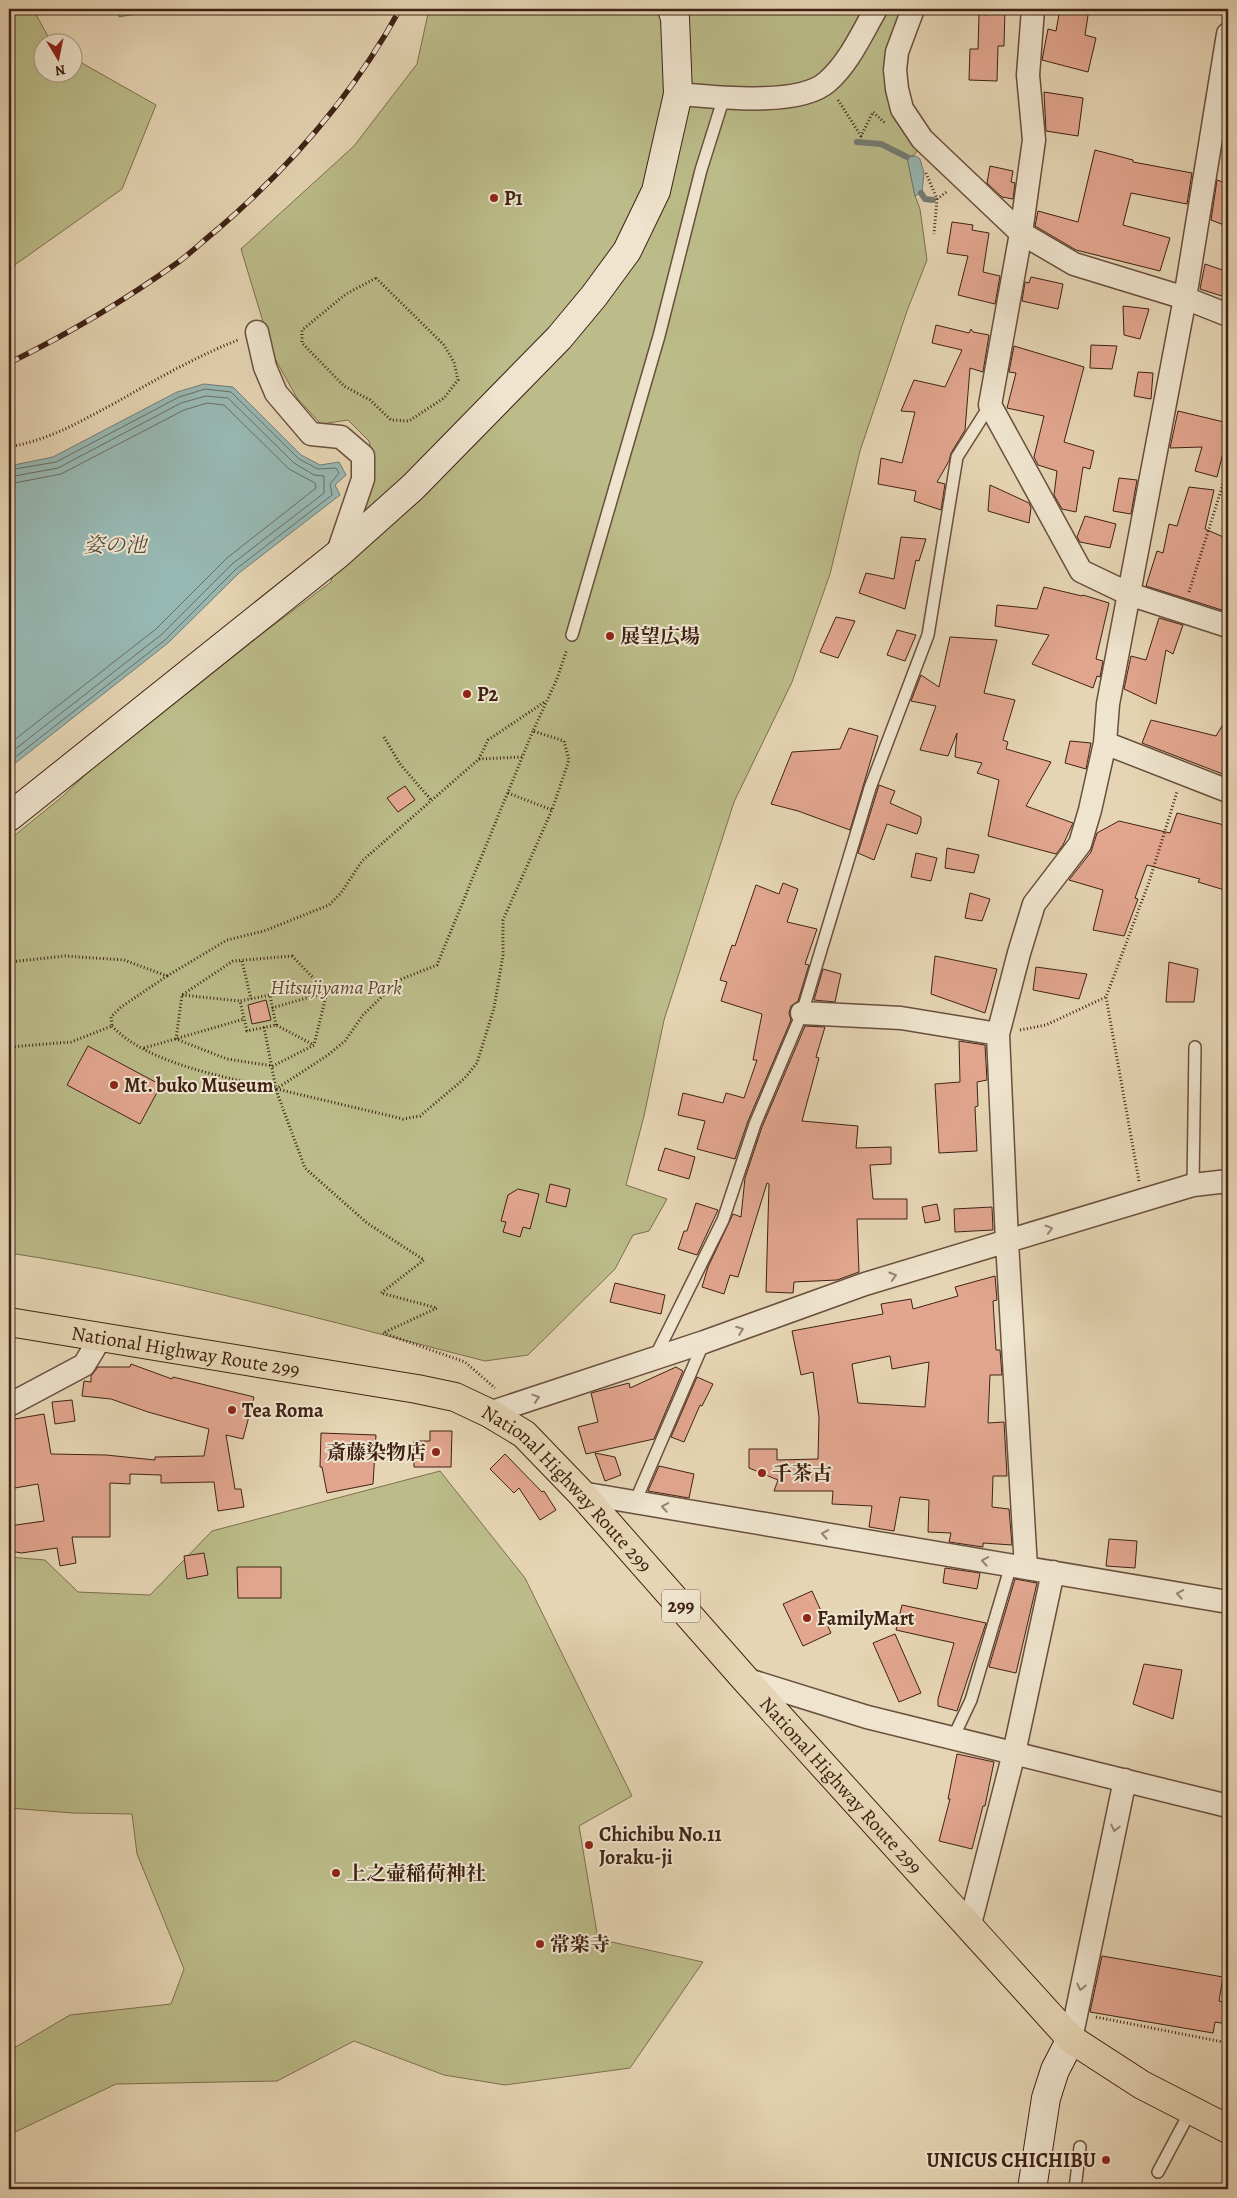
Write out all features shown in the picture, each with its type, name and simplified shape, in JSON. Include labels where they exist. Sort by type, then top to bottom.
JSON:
[{"type":"highway","name":"National Highway Route 299","points":[[9,1322],[417,1389],[502,1408],[524,1434],[581,1493],[745,1679],[1070,2039],[1142,2085],[1228,2129]]},
{"type":"street","points":[[9,816],[337,555],[413,487],[560,338],[594,296],[627,250],[656,191],[678,94],[675,18],[672,9]]},
{"type":"street","points":[[678,94],[724,97],[784,97],[816,90],[828,81],[850,53],[876,9]]},
{"type":"street","points":[[913,9],[897,52],[895,70],[902,109],[922,139],[1021,233],[1074,264],[1185,298],[1228,315]]},
{"type":"street","points":[[1033,9],[1028,75],[1034,140],[1021,233],[990,405],[1081,571],[1129,594],[1228,626]]},
{"type":"street","points":[[1019,1566],[998,1034],[1018,953],[1034,904],[1080,844],[1090,810],[1105,743],[1108,704],[1185,298],[1225,65],[1228,34]]},
{"type":"street","points":[[257,332],[265,367],[276,393],[311,434],[341,437],[363,456],[362,479],[337,555]]},
{"type":"street","points":[[1105,743],[1228,791]]},
{"type":"street","points":[[802,1012],[901,1018],[998,1034]]},
{"type":"street","points":[[502,1408],[704,1342],[865,1284],[1193,1186],[1228,1181]]},
{"type":"street","points":[[9,1405],[84,1365],[101,1337]]},
{"type":"street","points":[[581,1493],[1053,1572],[1228,1599]]},
{"type":"street","points":[[969,1928],[1014,1753],[1053,1572]]},
{"type":"street","points":[[745,1679],[867,1717],[1228,1806]]},
{"type":"street","points":[[1032,2189],[1046,2098],[1055,2070],[1070,2039],[1125,1780]]},
{"type":"lane","points":[[572,635],[659,336],[701,170],[724,97]]},
{"type":"lane","points":[[654,1359],[723,1220],[754,1124],[802,1012],[870,788],[928,635],[957,457],[990,405]]},
{"type":"lane","points":[[1193,1186],[1195,1047]]},
{"type":"lane","points":[[634,1502],[704,1342]]},
{"type":"lane","points":[[953,1738],[971,1700],[1019,1566]]},
{"type":"lane","points":[[1158,2172],[1191,2110]]},
{"type":"lane","points":[[1075,2189],[1080,2147]]},
{"type":"path","points":[[834,94],[861,136],[872,112],[887,125]]},
{"type":"path","points":[[924,165],[937,199],[934,234]]},
{"type":"path","points":[[937,199],[941,196]]},
{"type":"path","points":[[376,278],[444,345],[454,362],[458,380],[444,398],[409,421],[391,420],[370,400],[344,386],[302,343],[302,330],[346,294],[376,278]]},
{"type":"path","points":[[9,447],[36,442],[62,432],[168,373],[221,346],[257,332]]},
{"type":"path","points":[[1183,612],[1228,468]]},
{"type":"path","points":[[276,1089],[346,1041],[363,1015],[399,980],[437,965],[533,731],[557,679],[572,635]]},
{"type":"path","points":[[533,731],[564,741],[569,760],[552,810],[504,920],[503,956],[494,1008],[477,1063],[464,1079],[420,1116],[403,1119],[203,1072],[124,1039],[112,1026],[111,1018],[121,1007],[167,976],[227,940],[264,931],[329,905],[341,893],[362,861],[479,759],[488,740],[547,701]]},
{"type":"path","points":[[384,736],[400,764],[432,801]]},
{"type":"path","points":[[479,759],[523,757]]},
{"type":"path","points":[[1142,1201],[1106,997],[1149,882],[1183,773]]},
{"type":"path","points":[[508,793],[552,810]]},
{"type":"path","points":[[9,962],[65,956],[124,960],[167,976]]},
{"type":"path","points":[[176,1039],[182,995],[233,961],[292,956],[328,992]]},
{"type":"path","points":[[242,960],[251,999]]},
{"type":"path","points":[[272,1008],[328,992]]},
{"type":"path","points":[[176,1039],[227,1059],[273,1066],[314,1045],[328,992]]},
{"type":"path","points":[[182,995],[240,1002],[270,995],[276,1024]]},
{"type":"path","points":[[998,1034],[1046,1025],[1106,997]]},
{"type":"path","points":[[240,1002],[246,1031],[276,1024],[314,1045]]},
{"type":"path","points":[[144,1048],[244,1018]]},
{"type":"path","points":[[9,1047],[71,1042],[112,1026]]},
{"type":"path","points":[[264,1027],[276,1089],[305,1168],[367,1223],[424,1260],[381,1293],[437,1308],[383,1332],[465,1362],[502,1408]]},
{"type":"path","points":[[1076,2013],[1228,2043]]},
{"type":"green space","points":[[9,9],[33,9],[46,32],[32,32],[32,82],[82,82],[82,63],[156,105],[122,189],[9,269]]},
{"type":"green space","name":"Hitsujiyama Park","points":[[429,9],[912,9],[886,72],[920,147],[914,155],[907,157],[915,196],[920,209],[927,260],[907,311],[860,451],[830,574],[792,682],[734,802],[664,1020],[644,1116],[626,1185],[667,1199],[649,1231],[633,1235],[615,1269],[528,1355],[485,1361],[189,1287],[129,1274],[9,1253],[9,840],[63,796],[126,736],[331,582],[337,555],[375,468],[369,441],[348,420],[321,424],[297,398],[273,355],[241,249],[354,146],[417,64]]},
{"type":"green space","points":[[440,1471],[525,1578],[632,1796],[579,1826],[598,1939],[703,1962],[630,2068],[505,2085],[444,2075],[354,2041],[277,2081],[116,2084],[9,2135],[9,2051],[70,2015],[171,2004],[184,1969],[137,1854],[132,1814],[73,1813],[9,1808],[9,1557],[45,1560],[78,1592],[150,1595],[212,1531]]},
{"type":"water","points":[[118,9],[163,9],[119,17]]},
{"type":"water","points":[[916,156],[920,159],[924,173],[922,192],[915,196],[907,157]]},
{"type":"water","name":"姿の池","points":[[204,384],[233,387],[301,455],[320,465],[339,462],[346,475],[335,485],[340,495],[239,573],[168,643],[9,768],[9,466],[53,457],[177,392]]},
{"type":"building","points":[[989,9],[1005,9],[1004,46],[998,46],[997,81],[969,80],[970,49],[978,49],[979,14],[988,15]]},
{"type":"building","points":[[1060,9],[1089,9],[1085,35],[1096,38],[1088,72],[1042,60],[1048,29],[1056,31]]},
{"type":"building","points":[[1044,92],[1083,98],[1078,136],[1046,131]]},
{"type":"building","points":[[1095,150],[1133,160],[1133,162],[1192,173],[1187,204],[1131,193],[1123,225],[1170,238],[1160,271],[1076,250],[1035,226],[1038,211],[1078,222]]},
{"type":"building","points":[[990,166],[1013,171],[1011,182],[1015,183],[1013,199],[1002,197],[987,183]]},
{"type":"building","points":[[1217,180],[1228,184],[1228,214],[1224,225],[1211,220]]},
{"type":"building","points":[[952,222],[973,225],[972,230],[989,233],[983,272],[1000,276],[995,304],[958,295],[968,256],[947,253]]},
{"type":"building","points":[[1205,264],[1228,272],[1228,298],[1200,289]]},
{"type":"building","points":[[1031,277],[1063,284],[1058,309],[1022,301],[1025,282],[1029,283]]},
{"type":"building","points":[[1123,306],[1149,309],[1140,339],[1124,335]]},
{"type":"building","points":[[936,325],[969,333],[971,329],[973,332],[989,335],[983,372],[970,368],[965,430],[937,482],[945,484],[941,510],[914,501],[916,491],[878,484],[881,458],[902,463],[915,412],[901,411],[914,380],[945,387],[962,350],[932,343]]},
{"type":"building","points":[[1091,345],[1117,346],[1112,369],[1090,368]]},
{"type":"building","points":[[1014,346],[1084,367],[1064,442],[1094,451],[1090,469],[1083,467],[1076,512],[1062,509],[1054,495],[1057,471],[1038,465],[1034,457],[1044,416],[1007,408],[1016,373],[1009,372]]},
{"type":"building","points":[[1138,372],[1153,373],[1151,399],[1134,396]]},
{"type":"building","points":[[1178,411],[1228,423],[1228,454],[1223,453],[1217,477],[1195,471],[1202,447],[1170,448]]},
{"type":"building","points":[[1119,478],[1137,480],[1131,514],[1113,511]]},
{"type":"building","points":[[990,485],[1029,503],[1031,508],[1029,523],[988,511]]},
{"type":"building","points":[[1189,487],[1214,490],[1205,529],[1228,539],[1228,612],[1146,586],[1157,551],[1163,553],[1169,524],[1177,526]]},
{"type":"building","points":[[1085,516],[1116,524],[1110,548],[1080,542],[1077,537]]},
{"type":"building","points":[[901,537],[926,539],[919,561],[916,560],[905,609],[859,593],[866,573],[894,579]]},
{"type":"building","points":[[1044,587],[1083,595],[1109,603],[1096,659],[1103,661],[1100,677],[1097,676],[1093,688],[1032,664],[1049,635],[995,626],[997,605],[1037,609]]},
{"type":"building","points":[[836,617],[855,621],[838,658],[820,652]]},
{"type":"building","points":[[1159,618],[1183,625],[1173,654],[1166,650],[1156,704],[1124,689],[1131,656],[1146,660]]},
{"type":"building","points":[[897,630],[916,635],[905,661],[887,655]]},
{"type":"building","points":[[950,637],[997,640],[984,693],[1015,700],[1003,740],[1008,742],[1006,749],[1051,762],[1026,806],[1073,823],[1063,845],[1056,854],[988,836],[999,780],[977,773],[982,763],[955,757],[957,733],[948,756],[920,750],[936,706],[911,701],[921,675],[939,687]]},
{"type":"building","points":[[1228,716],[1228,776],[1142,743],[1151,720],[1216,736]]},
{"type":"building","points":[[849,728],[878,736],[850,830],[798,811],[771,804],[792,752],[840,749]]},
{"type":"building","points":[[1070,741],[1091,743],[1086,769],[1065,763]]},
{"type":"building","points":[[879,785],[895,791],[890,803],[921,817],[921,823],[917,834],[887,824],[874,860],[858,853]]},
{"type":"building","points":[[405,786],[415,800],[398,812],[387,798]]},
{"type":"building","points":[[1177,813],[1228,826],[1228,891],[1198,882],[1200,879],[1147,865],[1135,898],[1138,899],[1124,936],[1093,930],[1103,890],[1069,880],[1091,852],[1097,833],[1119,821],[1170,833]]},
{"type":"building","points":[[947,848],[979,855],[974,873],[945,868]]},
{"type":"building","points":[[916,853],[937,858],[931,881],[911,877]]},
{"type":"building","points":[[783,883],[798,889],[787,922],[817,929],[805,964],[809,965],[798,1001],[791,1006],[789,1013],[791,1020],[748,1121],[735,1159],[697,1149],[705,1121],[678,1115],[683,1093],[723,1103],[726,1093],[744,1098],[757,1060],[753,1060],[762,1014],[721,1001],[727,982],[720,980],[732,945],[735,946],[756,885],[779,894]]},
{"type":"building","points":[[970,893],[990,899],[982,921],[965,918]]},
{"type":"building","points":[[935,956],[997,969],[985,1013],[931,994]]},
{"type":"building","points":[[1169,962],[1198,969],[1194,1002],[1166,1002]]},
{"type":"building","points":[[1036,967],[1087,974],[1079,999],[1033,990]]},
{"type":"building","points":[[823,969],[841,974],[835,1002],[814,1000]]},
{"type":"building","points":[[266,1000],[271,1020],[252,1024],[248,1005]]},
{"type":"building","points":[[805,1026],[825,1027],[816,1057],[819,1058],[802,1121],[858,1126],[856,1148],[891,1147],[891,1164],[870,1165],[873,1199],[907,1199],[907,1219],[857,1219],[859,1272],[837,1280],[794,1282],[793,1293],[766,1292],[769,1184],[767,1183],[738,1277],[730,1275],[724,1294],[702,1287],[708,1267],[733,1214],[741,1217],[745,1178],[762,1127]]},
{"type":"building","points":[[959,1041],[985,1045],[987,1080],[977,1082],[978,1106],[975,1107],[977,1151],[939,1153],[935,1084],[960,1082]]},
{"type":"building","name":"Mt. buko Museum","points":[[88,1046],[161,1085],[140,1124],[67,1085]]},
{"type":"building","points":[[665,1148],[695,1157],[689,1179],[658,1170]]},
{"type":"building","points":[[550,1184],[570,1189],[566,1207],[546,1202]]},
{"type":"building","points":[[518,1189],[539,1194],[530,1229],[523,1227],[520,1237],[503,1232],[506,1222],[501,1221],[508,1195]]},
{"type":"building","points":[[696,1203],[718,1210],[697,1255],[678,1249],[684,1231],[687,1231]]},
{"type":"building","points":[[937,1204],[940,1220],[925,1223],[922,1207]]},
{"type":"building","points":[[992,1207],[993,1230],[955,1232],[954,1209]]},
{"type":"building","points":[[995,1276],[997,1300],[993,1301],[996,1350],[1000,1350],[1002,1375],[990,1375],[988,1423],[1004,1422],[1007,1476],[993,1476],[992,1507],[1009,1509],[1012,1545],[983,1543],[983,1547],[949,1542],[951,1533],[928,1532],[929,1500],[900,1497],[894,1531],[869,1527],[872,1506],[832,1504],[833,1491],[774,1491],[778,1480],[749,1468],[749,1449],[777,1449],[777,1460],[818,1459],[819,1417],[813,1372],[801,1375],[792,1331],[883,1314],[881,1304],[911,1299],[913,1309],[958,1296],[955,1287]],"holes":[[[890,1356],[892,1369],[929,1362],[925,1407],[858,1403],[852,1364]]]},
{"type":"building","points":[[615,1283],[665,1295],[661,1314],[610,1302]]},
{"type":"building","points":[[131,1364],[172,1379],[173,1377],[254,1397],[243,1439],[226,1435],[235,1489],[241,1489],[244,1507],[218,1511],[214,1482],[161,1483],[161,1475],[130,1474],[130,1484],[110,1483],[110,1537],[72,1537],[76,1563],[60,1566],[57,1548],[21,1553],[11,1551],[9,1526],[44,1521],[38,1484],[9,1489],[9,1420],[44,1414],[51,1454],[106,1455],[155,1460],[155,1457],[204,1456],[209,1429],[148,1412],[111,1399],[82,1396],[84,1381],[91,1382],[91,1376],[98,1367],[130,1367]]},
{"type":"building","points":[[676,1367],[683,1371],[654,1439],[586,1454],[578,1427],[598,1422],[591,1393],[629,1383],[630,1388]]},
{"type":"building","points":[[697,1377],[713,1384],[702,1406],[700,1405],[684,1442],[671,1437]]},
{"type":"building","points":[[72,1400],[75,1421],[55,1424],[52,1402]]},
{"type":"building","points":[[430,1431],[452,1431],[451,1467],[414,1467],[414,1441],[430,1441]]},
{"type":"building","points":[[321,1433],[376,1435],[373,1484],[327,1493],[322,1467],[320,1467]]},
{"type":"building","points":[[595,1453],[615,1457],[621,1475],[605,1481]]},
{"type":"building","points":[[505,1454],[542,1492],[544,1491],[556,1510],[540,1520],[519,1488],[514,1493],[490,1469]]},
{"type":"building","points":[[659,1466],[694,1474],[689,1498],[648,1491]]},
{"type":"building","points":[[1109,1539],[1137,1541],[1135,1568],[1106,1566]]},
{"type":"building","points":[[204,1553],[208,1575],[187,1579],[184,1556]]},
{"type":"building","points":[[237,1567],[281,1567],[281,1598],[238,1598]]},
{"type":"building","points":[[945,1568],[980,1573],[977,1589],[943,1583]]},
{"type":"building","points":[[1015,1579],[1037,1583],[1016,1673],[989,1667]]},
{"type":"building","name":"FamilyMart","points":[[812,1591],[831,1633],[803,1646],[783,1604]]},
{"type":"building","points":[[902,1605],[986,1623],[957,1711],[938,1706],[938,1699],[954,1643],[896,1630]]},
{"type":"building","points":[[895,1634],[921,1693],[899,1702],[873,1643]]},
{"type":"building","points":[[1144,1664],[1182,1670],[1173,1719],[1133,1704]]},
{"type":"building","points":[[957,1754],[994,1762],[985,1806],[983,1806],[972,1849],[939,1841],[950,1799],[948,1799]]},
{"type":"building","points":[[1102,1956],[1223,1977],[1219,2001],[1228,2003],[1228,2024],[1215,2022],[1213,2033],[1090,2012]]},
{"type":"waterway","points":[[857,142],[881,144],[907,157]]},
{"type":"waterway","points":[[921,193],[925,199],[933,200]]},
{"type":"railway","points":[[9,363],[53,340],[137,291],[177,263],[245,205],[295,154],[342,99],[363,70],[400,9]]},
{"type":"place","name":"P1","points":[[494,198]]},
{"type":"place","name":"展望広場","points":[[610,636]]},
{"type":"place","name":"P2","points":[[467,694]]},
{"type":"place","name":"Mt. buko Museum","points":[[114,1085]]},
{"type":"place","name":"Tea Roma","points":[[232,1410]]},
{"type":"place","name":"斎藤染物店","points":[[436,1452]]},
{"type":"place","name":"千茶古","points":[[762,1473]]},
{"type":"place","name":"FamilyMart","points":[[807,1618]]},
{"type":"place","name":"Chichibu No.11 Joraku-ji","points":[[589,1845]]},
{"type":"place","name":"上之壷稲荷神社","points":[[336,1873]]},
{"type":"place","name":"常楽寺","points":[[540,1944]]},
{"type":"place","name":"UNICUS CHICHIBU","points":[[1106,2160]]}]
